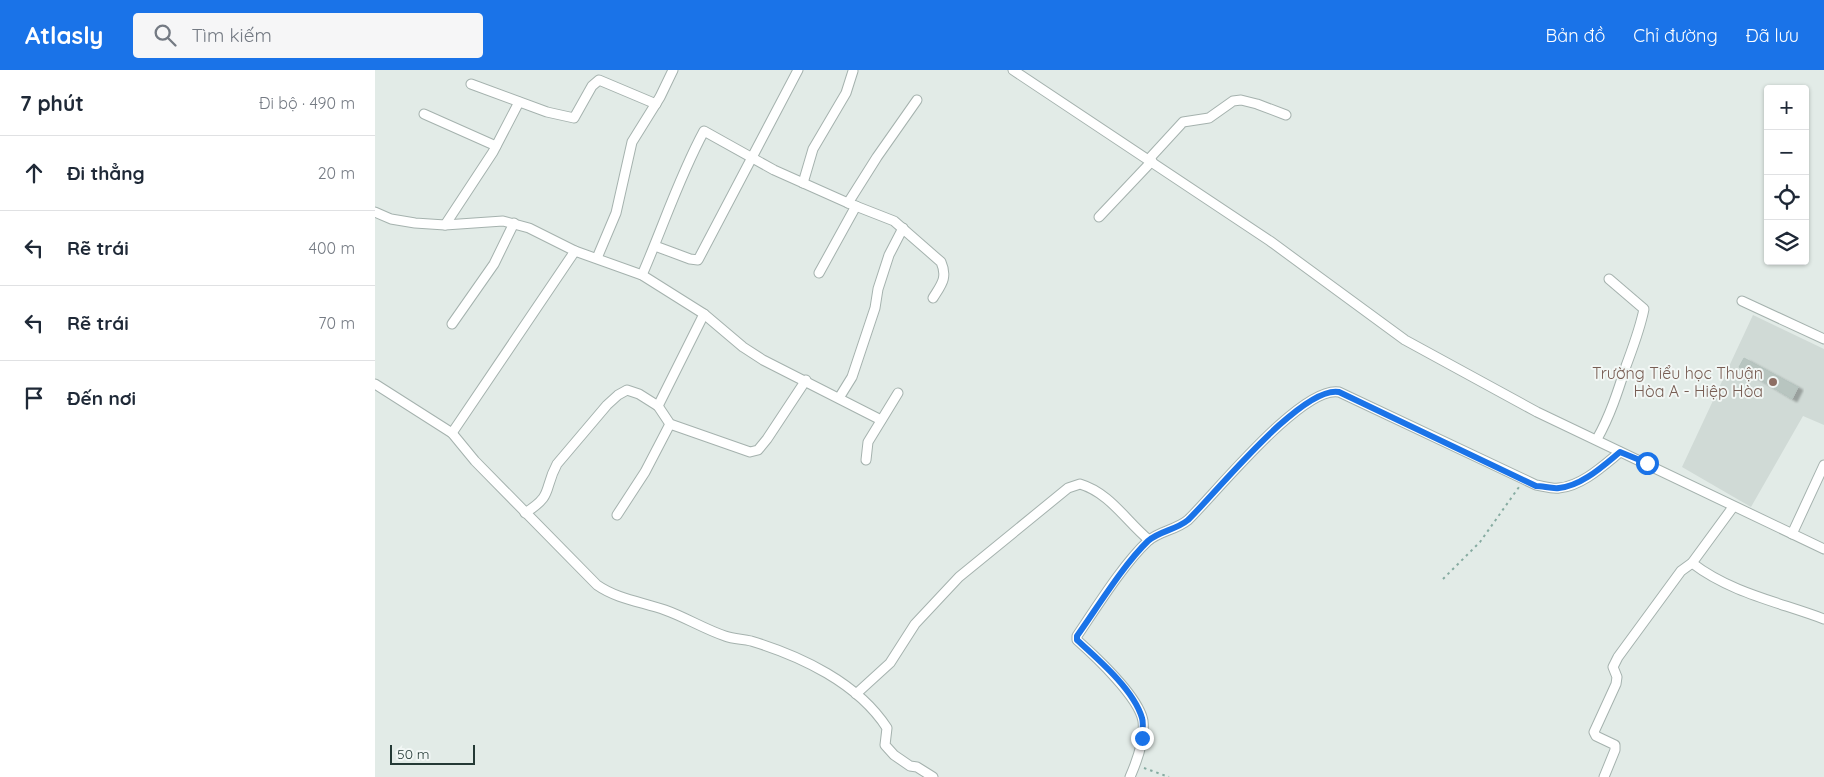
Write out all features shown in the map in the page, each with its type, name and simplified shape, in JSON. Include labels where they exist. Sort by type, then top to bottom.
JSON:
[{"type":"street","points":[[597,258],[616,213],[632,142],[656,104],[673,70]]},
{"type":"street","points":[[655,246],[697,260],[750,157],[798,70]]},
{"type":"street","points":[[1013,70],[1151,160],[1270,241],[1405,340],[1537,412],[1681,479],[1733,507],[1824,549]]},
{"type":"street","points":[[803,184],[813,149],[846,93],[853,72]]},
{"type":"street","points":[[471,84],[519,102],[574,118],[592,86],[599,80],[656,104]]},
{"type":"street","points":[[819,273],[852,205],[888,141],[917,100]]},
{"type":"street","points":[[1099,217],[1183,122],[1209,118],[1233,101],[1241,100],[1287,115]]},
{"type":"street","points":[[445,225],[496,146],[519,102]]},
{"type":"street","points":[[424,114],[496,146]]},
{"type":"street","points":[[642,275],[682,177],[704,131],[803,184],[893,221],[903,228],[941,262],[945,271],[945,279],[933,298]]},
{"type":"street","points":[[375,212],[391,219],[445,225],[485,220],[514,223],[575,251],[642,275],[704,314],[750,351],[881,420]]},
{"type":"street","points":[[452,324],[494,264],[514,223]]},
{"type":"street","points":[[839,398],[853,377],[875,308],[877,289],[889,255],[903,228]]},
{"type":"street","points":[[452,433],[575,251]]},
{"type":"street","points":[[1597,439],[1615,401],[1641,325],[1644,310],[1609,279]]},
{"type":"street","points":[[1742,301],[1824,339]]},
{"type":"street","points":[[658,406],[704,314]]},
{"type":"street","points":[[525,513],[541,504],[546,496],[551,474],[557,464],[618,395],[627,390],[639,394],[658,406],[670,424],[750,452],[758,450],[805,380]]},
{"type":"street","points":[[375,384],[452,433],[475,461],[525,513],[597,585],[608,593],[666,610],[725,636],[750,641],[823,671],[856,694],[880,717],[887,728],[885,745],[894,755],[933,777]]},
{"type":"street","points":[[1130,777],[1142,738],[1143,720],[1121,684],[1077,640],[1077,636],[1149,540],[1177,529],[1283,422],[1314,398],[1333,391],[1536,486],[1559,488],[1599,469],[1620,452]]},
{"type":"street","points":[[866,460],[868,442],[898,393]]},
{"type":"street","points":[[617,515],[645,472],[670,424]]},
{"type":"street","points":[[1792,534],[1824,465]]},
{"type":"street","points":[[856,694],[890,663],[915,624],[959,577],[1068,488],[1080,484],[1107,497],[1135,528],[1149,540]]},
{"type":"street","points":[[1604,777],[1615,750],[1615,745],[1597,736],[1595,732],[1616,684],[1617,676],[1613,667],[1624,647],[1681,571],[1692,564],[1733,507]]},
{"type":"street","points":[[1692,564],[1709,576],[1745,593],[1824,619]]},
{"type":"path","points":[[1443,579],[1480,542],[1524,481]]},
{"type":"path","points":[[1135,765],[1169,777]]},
{"type":"shaded area","name":"Trường Tiểu học Thuận Hòa A - Hiệp Hòa","points":[[1753,315],[1824,349],[1824,425],[1803,416],[1751,507],[1682,467]]},
{"type":"building","points":[[1744,358],[1798,387],[1792,399],[1739,367]]},
{"type":"place","name":"Trường Tiểu học Thuận Hòa A - Hiệp Hòa","points":[[1773,382]]},
{"type":"route","points":[[1142,738],[1143,720],[1139,711],[1121,684],[1077,640],[1077,636],[1129,564],[1149,540],[1177,529],[1283,422],[1314,398],[1327,392],[1339,392],[1536,486],[1559,488],[1567,486],[1599,469],[1620,452],[1647,463]]}]
